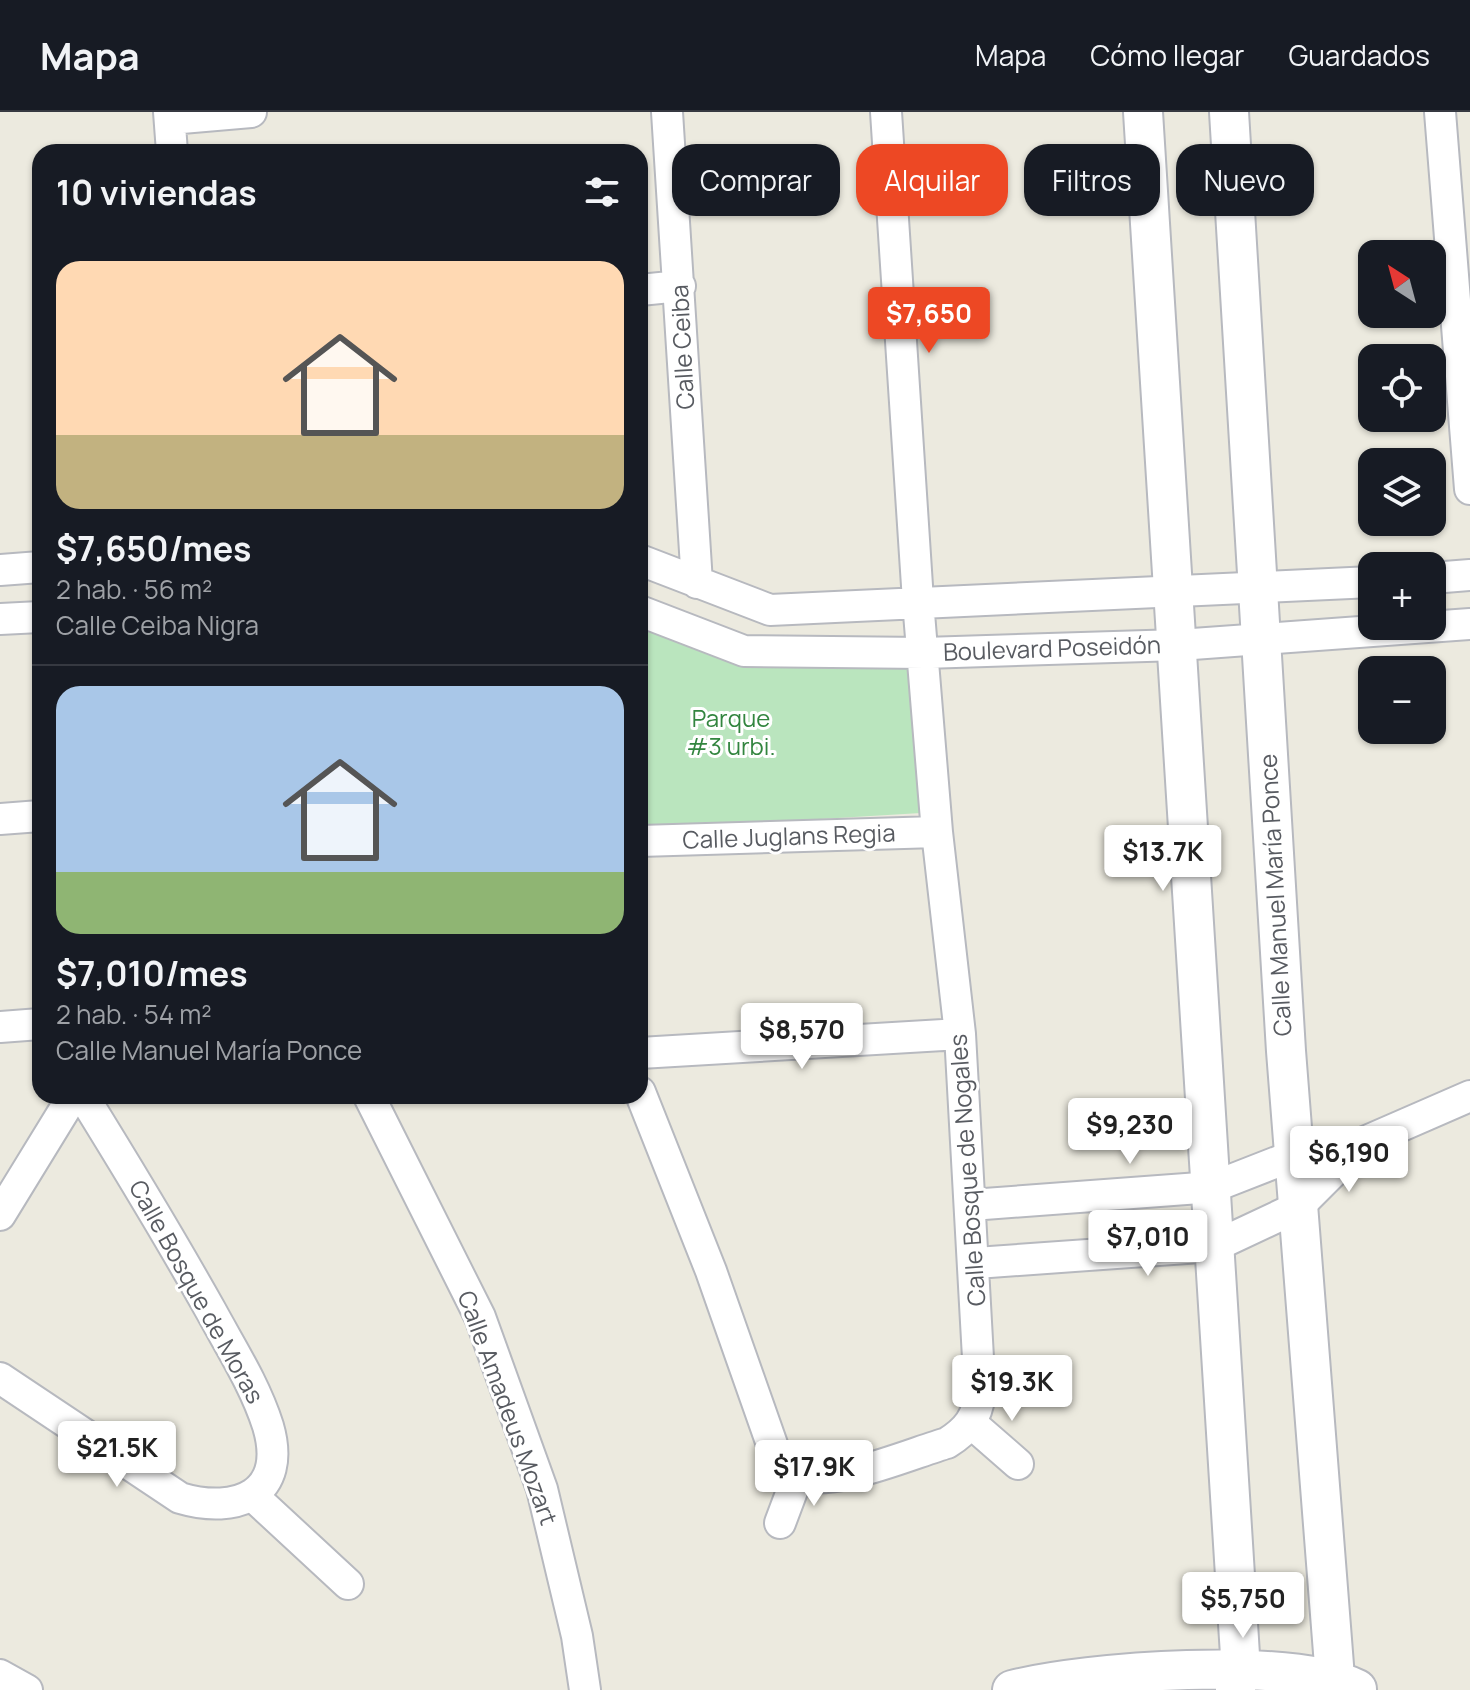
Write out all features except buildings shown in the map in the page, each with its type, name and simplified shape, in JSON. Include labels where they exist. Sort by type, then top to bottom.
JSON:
[{"type":"street","points":[[172,144],[170,116],[251,112]]},
{"type":"street","name":"Calle Ceiba","points":[[667,112],[697,583]]},
{"type":"street","name":"Calle Bosque de Nogales","points":[[886,112],[918,601],[937,832],[960,1034],[976,1263],[980,1394],[971,1423]]},
{"type":"street","points":[[1143,112],[1213,1187],[1238,1680]]},
{"type":"street","name":"Calle Manuel María Ponce","points":[[1229,112],[1298,1207],[1345,1686]]},
{"type":"street","points":[[1440,112],[1470,489]]},
{"type":"street","points":[[648,289],[680,286]]},
{"type":"street","points":[[648,563],[770,610],[1172,590],[1260,590],[1358,583]]},
{"type":"street","points":[[0,570],[32,568]]},
{"type":"street","points":[[1446,577],[1470,575]]},
{"type":"street","name":"Boulevard Poseidón","points":[[648,614],[744,651],[924,653],[1261,642],[1470,624]]},
{"type":"street","points":[[0,619],[32,617]]},
{"type":"street","points":[[0,819],[32,817]]},
{"type":"street","name":"Calle Juglans Regia","points":[[648,841],[937,832]]},
{"type":"street","points":[[0,1027],[32,1025]]},
{"type":"street","points":[[648,1053],[960,1034]]},
{"type":"street","points":[[971,1205],[1213,1187],[1295,1155],[1362,1143],[1470,1096]]},
{"type":"street","points":[[0,1215],[68,1104]]},
{"type":"street","name":"Calle Bosque de Moras","points":[[88,1104],[153,1207],[252,1388],[268,1427],[271,1452],[269,1475],[254,1497]]},
{"type":"street","name":"Calle Amadeus Mozart","points":[[373,1104],[480,1317],[542,1489],[577,1636],[585,1690]]},
{"type":"street","points":[[645,1104],[711,1271],[775,1453],[798,1475],[831,1478],[947,1443],[971,1423],[1018,1464]]},
{"type":"street","points":[[976,1263],[1215,1246],[1298,1207],[1362,1143]]},
{"type":"street","points":[[0,1378],[180,1498],[207,1506],[232,1505],[254,1497],[348,1584]]},
{"type":"street","points":[[780,1523],[798,1475]]},
{"type":"street","points":[[1012,1690],[1109,1674],[1345,1686]]},
{"type":"street","points":[[0,1675],[27,1690]]},
{"type":"green space","name":"Parque #3 urbi.","points":[[648,610],[729,641],[912,665],[921,813],[648,830]]}]
